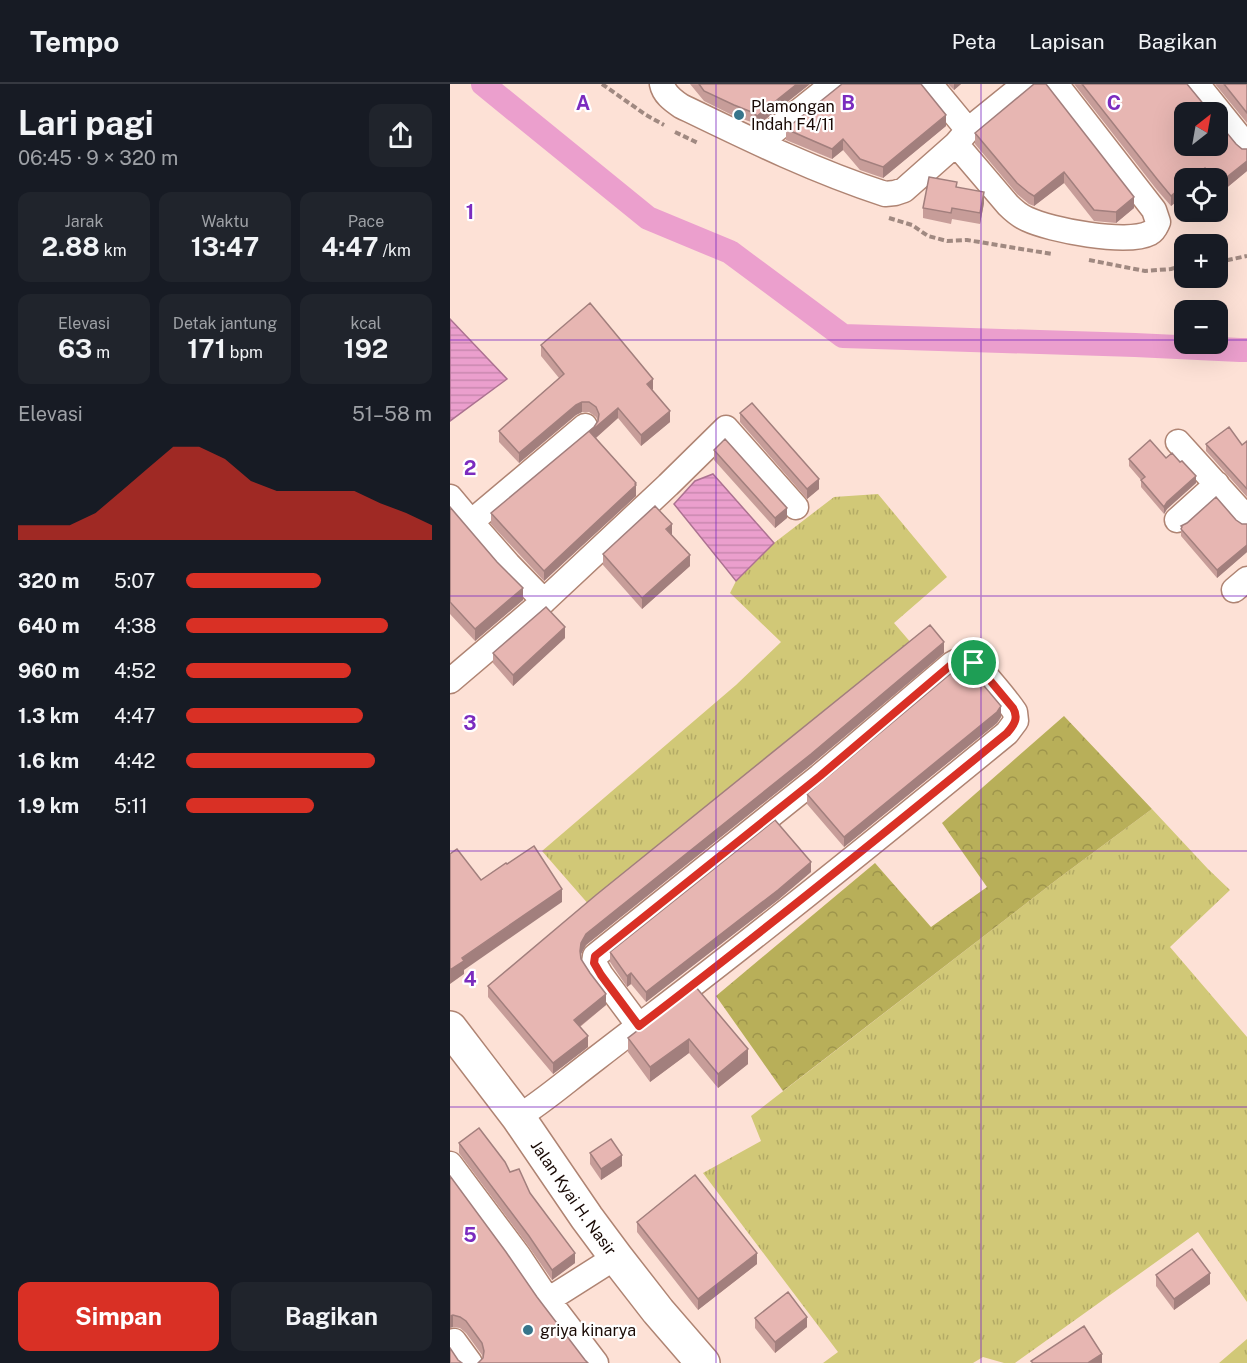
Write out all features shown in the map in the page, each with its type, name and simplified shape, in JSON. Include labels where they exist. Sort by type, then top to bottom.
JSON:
[{"type":"main road","name":"Jalan Kyai H. Nasir","points":[[450,1028],[518,1117],[587,1218],[600,1267],[658,1311],[703,1363]]},
{"type":"street","points":[[662,84],[662,88],[670,98],[681,106],[759,144],[885,194],[904,190],[1025,84]]},
{"type":"street","points":[[759,144],[833,84]]},
{"type":"street","points":[[930,84],[962,137],[1008,205],[1016,212],[1028,220],[1059,230],[1113,237],[1141,236],[1150,233],[1158,222],[1154,210],[1056,84]]},
{"type":"street","points":[[1197,84],[1247,146]]},
{"type":"street","points":[[471,522],[585,426]]},
{"type":"street","points":[[450,681],[544,601],[726,428],[796,507]]},
{"type":"street","points":[[1178,442],[1247,518]]},
{"type":"street","points":[[1177,520],[1217,484]]},
{"type":"street","points":[[450,497],[508,564],[544,601]]},
{"type":"street","points":[[518,1117],[535,1107],[715,968],[1007,733],[1016,721],[1015,712],[978,666],[969,660],[958,660],[952,664],[820,776],[595,956],[594,963],[601,975],[639,1026]]},
{"type":"street","points":[[450,1164],[459,1193],[518,1255],[584,1359]]},
{"type":"street","points":[[548,1300],[600,1267]]},
{"type":"street","points":[[451,1340],[470,1363]]},
{"type":"path","points":[[1228,260],[1247,256]]},
{"type":"green space","points":[[878,494],[947,577],[894,623],[912,644],[590,906],[542,851],[736,685],[781,642],[730,593],[736,581],[774,543],[834,497]]},
{"type":"green space","points":[[1064,716],[1152,809],[783,1091],[716,996],[875,863],[931,927],[987,887],[942,823]]},
{"type":"green space","points":[[1152,809],[1230,890],[1170,947],[1247,1037],[1247,1302],[1198,1232],[1015,1363],[1004,1363],[983,1357],[973,1363],[823,1363],[838,1352],[703,1173],[761,1141],[751,1116]]},
{"type":"green space","points":[[1247,1339],[1247,1363],[1219,1363]]},
{"type":"shaded area","points":[[450,319],[507,379],[450,421]]},
{"type":"shaded area","points":[[713,474],[774,543],[736,581],[674,504],[695,481]]},
{"type":"building","points":[[699,84],[797,84],[757,116],[704,91]]},
{"type":"building","points":[[842,84],[921,84],[946,115],[883,167],[860,159],[843,139],[832,149],[786,129]]},
{"type":"building","points":[[1034,84],[1046,84],[1134,197],[1116,212],[1094,210],[1064,172],[1034,196],[1017,183],[975,133]]},
{"type":"building","points":[[1082,84],[1187,84],[1202,102],[1174,102],[1174,156],[1228,156],[1228,134],[1242,149],[1247,149],[1247,161],[1228,176],[1228,168],[1174,168],[1174,193],[1171,196]]},
{"type":"building","points":[[1224,84],[1247,84],[1247,113]]},
{"type":"building","points":[[929,177],[957,182],[956,187],[984,192],[980,213],[952,208],[951,213],[923,208]]},
{"type":"building","points":[[590,303],[653,379],[647,384],[670,411],[641,435],[618,408],[590,432],[636,485],[544,571],[491,513],[594,427],[599,414],[596,407],[589,402],[582,402],[519,453],[499,431],[564,374],[541,345]]},
{"type":"building","points":[[752,403],[819,479],[807,489],[740,413]]},
{"type":"building","points":[[1229,427],[1242,445],[1247,441],[1247,489],[1206,444]]},
{"type":"building","points":[[725,439],[787,508],[775,518],[714,450]]},
{"type":"building","points":[[1150,440],[1166,458],[1172,453],[1196,476],[1164,507],[1141,480],[1145,477],[1129,459]]},
{"type":"building","points":[[1216,497],[1236,520],[1247,524],[1247,545],[1217,570],[1181,529],[1181,526]]},
{"type":"building","points":[[655,506],[672,524],[666,529],[690,555],[642,598],[603,554]]},
{"type":"building","points":[[450,507],[497,562],[523,588],[475,629],[450,602]]},
{"type":"building","points":[[546,607],[565,627],[513,675],[493,653]]},
{"type":"building","points":[[930,625],[944,642],[811,754],[586,934],[581,943],[581,959],[606,994],[574,1020],[588,1036],[553,1063],[488,986],[596,895]]},
{"type":"building","points":[[964,664],[1001,706],[997,712],[844,837],[807,794]]},
{"type":"building","points":[[775,820],[811,862],[646,992],[631,973],[627,976],[610,952]]},
{"type":"building","points":[[534,846],[562,889],[462,958],[464,961],[450,970],[450,854],[457,849],[481,880]]},
{"type":"building","points":[[695,986],[748,1049],[718,1074],[689,1039],[650,1067],[628,1038]]},
{"type":"building","points":[[479,1128],[510,1172],[519,1169],[530,1193],[575,1253],[552,1270],[459,1143]]},
{"type":"building","points":[[611,1139],[622,1155],[601,1169],[590,1153]]},
{"type":"building","points":[[695,1175],[757,1253],[698,1299],[637,1222]]},
{"type":"building","points":[[450,1176],[537,1297],[588,1363],[478,1363],[483,1358],[482,1343],[466,1321],[460,1317],[450,1316]]},
{"type":"building","points":[[1192,1249],[1210,1273],[1174,1299],[1156,1275]]},
{"type":"building","points":[[788,1292],[807,1317],[775,1342],[755,1318]]},
{"type":"building","points":[[1084,1326],[1102,1354],[1088,1363],[1033,1363],[1031,1361]]},
{"type":"building","points":[[450,1348],[458,1360],[462,1363],[450,1363]]},
{"type":"waterway","points":[[483,84],[648,218],[730,252],[843,336],[1247,350]]},
{"type":"place","name":"Plamongan Indah F4/11","points":[[739,115]]},
{"type":"place","name":"griya kinarya","points":[[528,1330]]},
{"type":"route","points":[[958,660],[969,660],[974,663],[1015,712],[1016,721],[1007,733],[824,882],[639,1026],[601,975],[594,963],[595,956],[820,776],[952,664],[958,660]]}]
